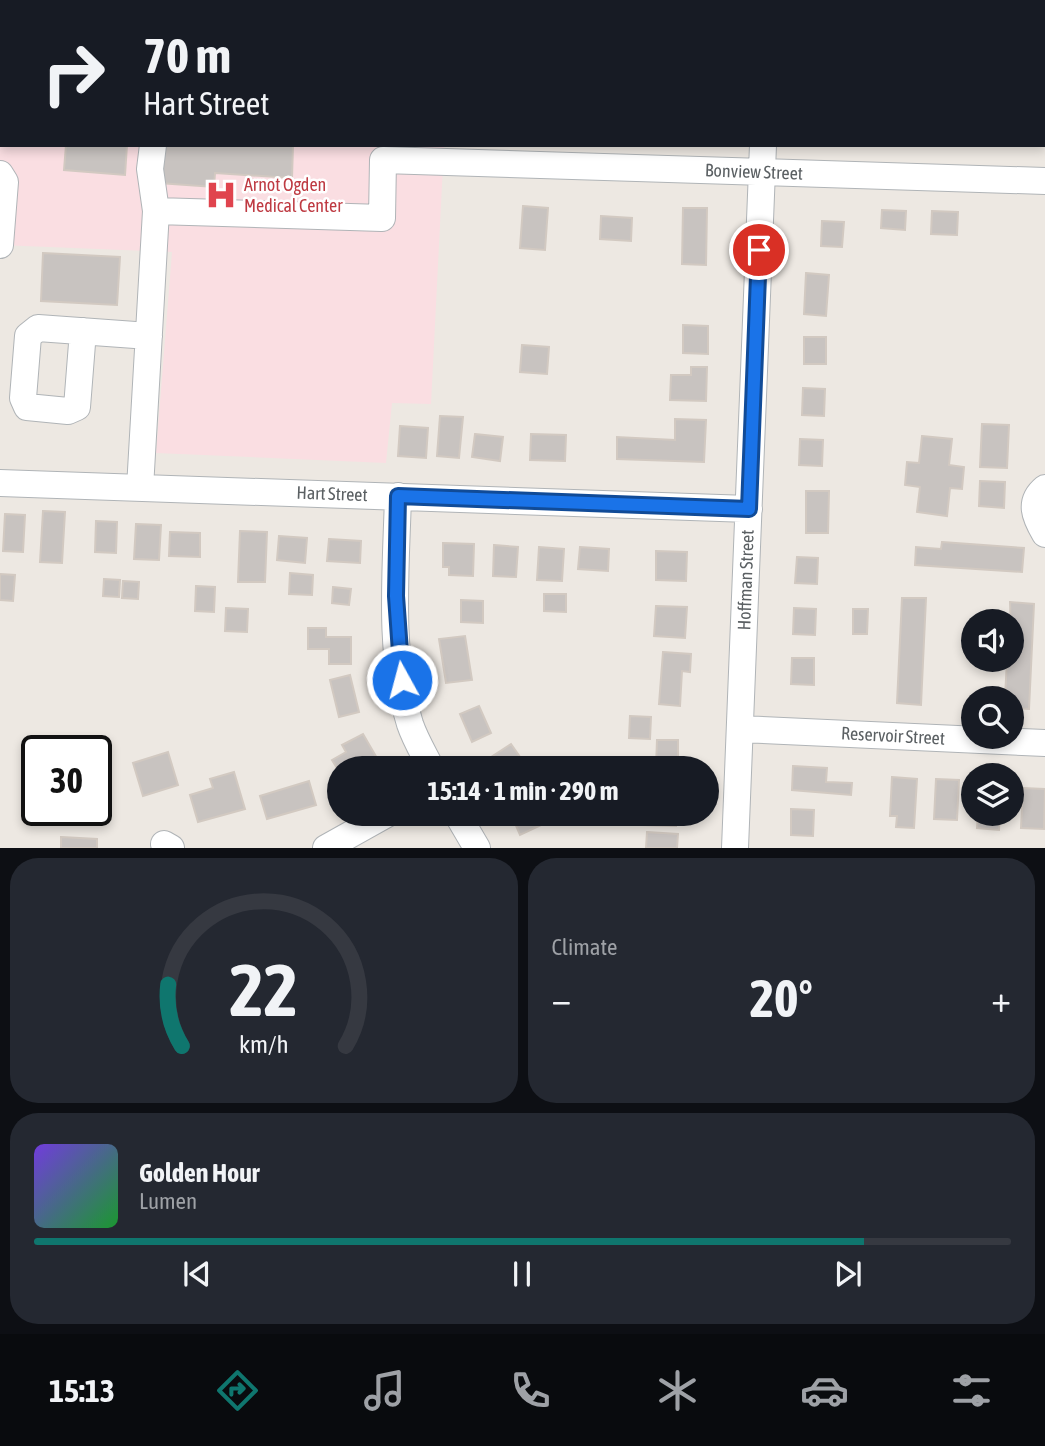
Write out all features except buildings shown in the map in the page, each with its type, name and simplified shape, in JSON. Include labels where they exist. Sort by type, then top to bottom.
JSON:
[{"type":"street","points":[[141,488],[156,211],[150,169],[153,147]]},
{"type":"street","name":"Hoffman Street","points":[[735,848],[763,147]]},
{"type":"street","points":[[156,211],[382,218],[383,160],[408,153]]},
{"type":"street","name":"Bonview Street","points":[[408,153],[762,172],[1045,181]]},
{"type":"street","points":[[0,174],[5,182],[0,245]]},
{"type":"street","points":[[83,331],[149,336]]},
{"type":"street","name":"Hart Street","points":[[0,483],[749,509]]},
{"type":"street","points":[[1045,488],[1036,496],[1033,510],[1045,534]]},
{"type":"street","points":[[398,496],[398,660],[409,720],[426,756]]},
{"type":"street","name":"Reservoir Street","points":[[740,729],[1045,743]]},
{"type":"street","points":[[326,848],[365,826]]},
{"type":"street","points":[[464,826],[477,848]]},
{"type":"shaded area","name":"Arnot Ogden Medical Center","points":[[0,147],[444,147],[431,404],[392,403],[386,463],[156,453],[172,252],[0,245]]},
{"type":"place","name":"Arnot Ogden Medical Center","points":[[221,195]]},
{"type":"route","points":[[402,680],[398,660],[396,596],[398,496],[749,509],[759,250]]}]
